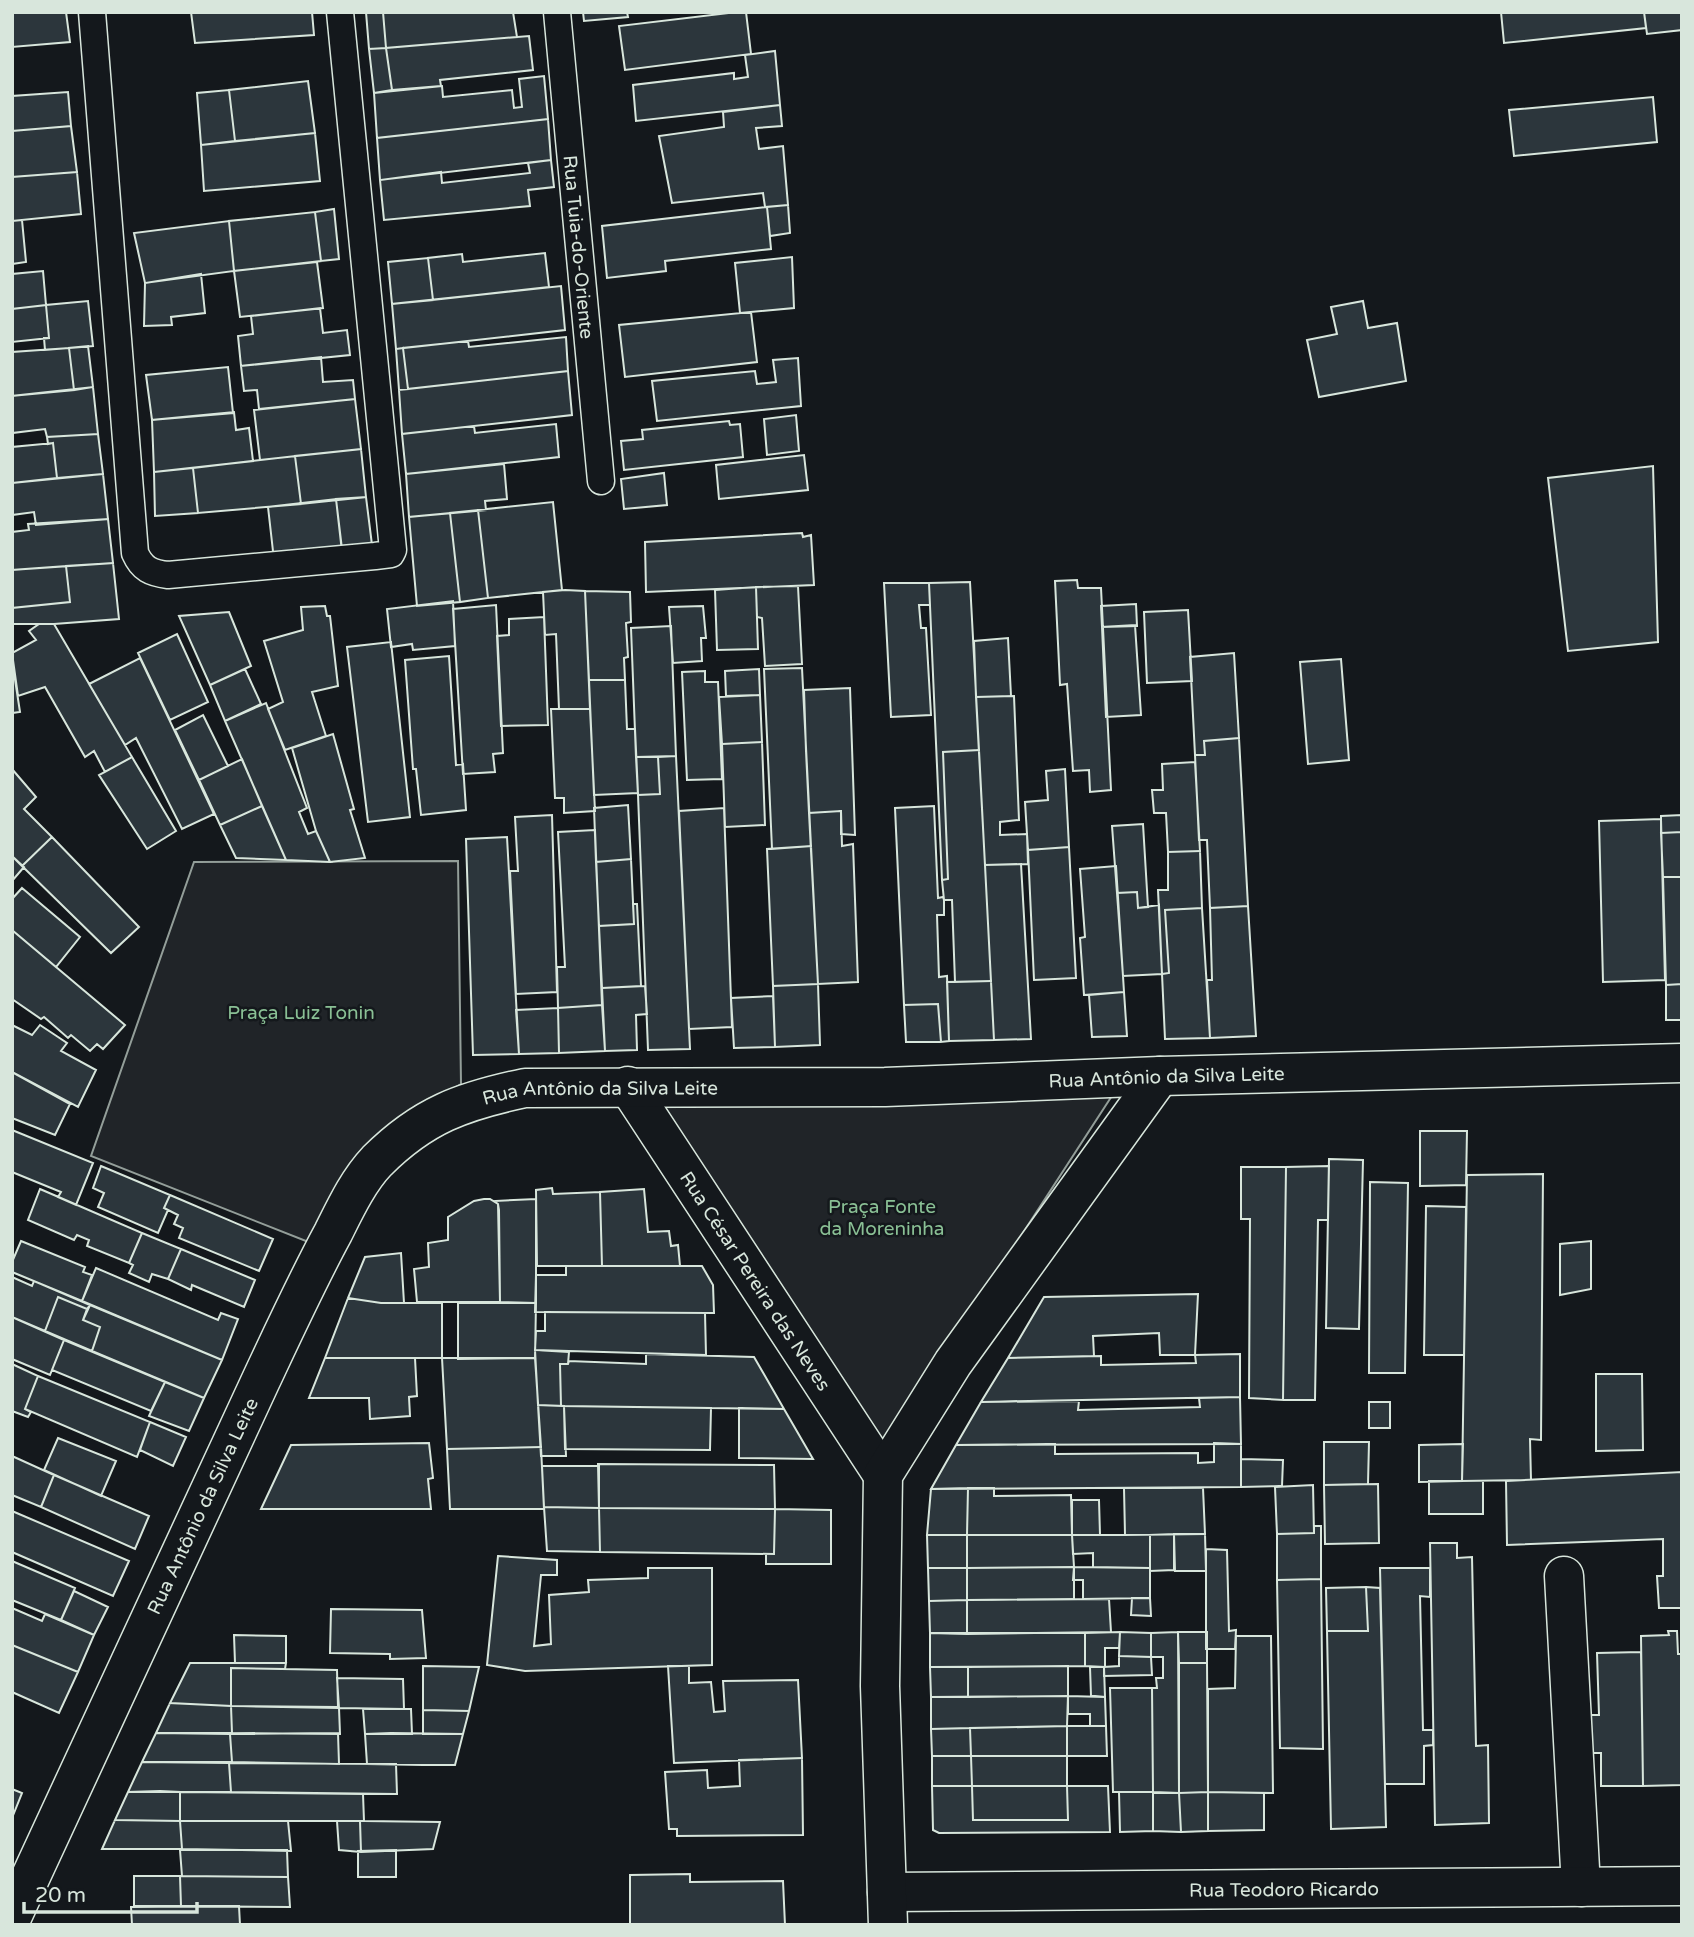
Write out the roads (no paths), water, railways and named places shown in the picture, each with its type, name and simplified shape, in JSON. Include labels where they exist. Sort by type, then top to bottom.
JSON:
[{"type":"street","name":"Rua Antônio da Silva Leite","points":[[12,1917],[157,1600],[309,1279],[351,1199],[375,1164],[406,1135],[441,1112],[480,1098],[526,1088],[885,1087],[1160,1076],[1682,1063]]},
{"type":"street","points":[[888,1908],[880,1686],[883,1475],[953,1363],[1160,1076]]},
{"type":"street","name":"Rua César Pereira das Neves","points":[[628,1086],[883,1475]]},
{"type":"street","points":[[1564,1576],[1581,1887]]},
{"type":"street","name":"Rua Teodoro Ricardo","points":[[888,1908],[1682,1886]]},
{"type":"lane","points":[[92,12],[135,553],[140,565],[152,573],[168,575],[375,556],[391,554],[393,550],[340,12]]},
{"type":"lane","name":"Rua Tuia-do-Oriente","points":[[557,12],[601,481]]},
{"type":"park label","name":"Praça Luiz Tonin","points":[[301,1012]]},
{"type":"park label","name":"Praça Fonte da Moreninha","points":[[882,1217]]}]
